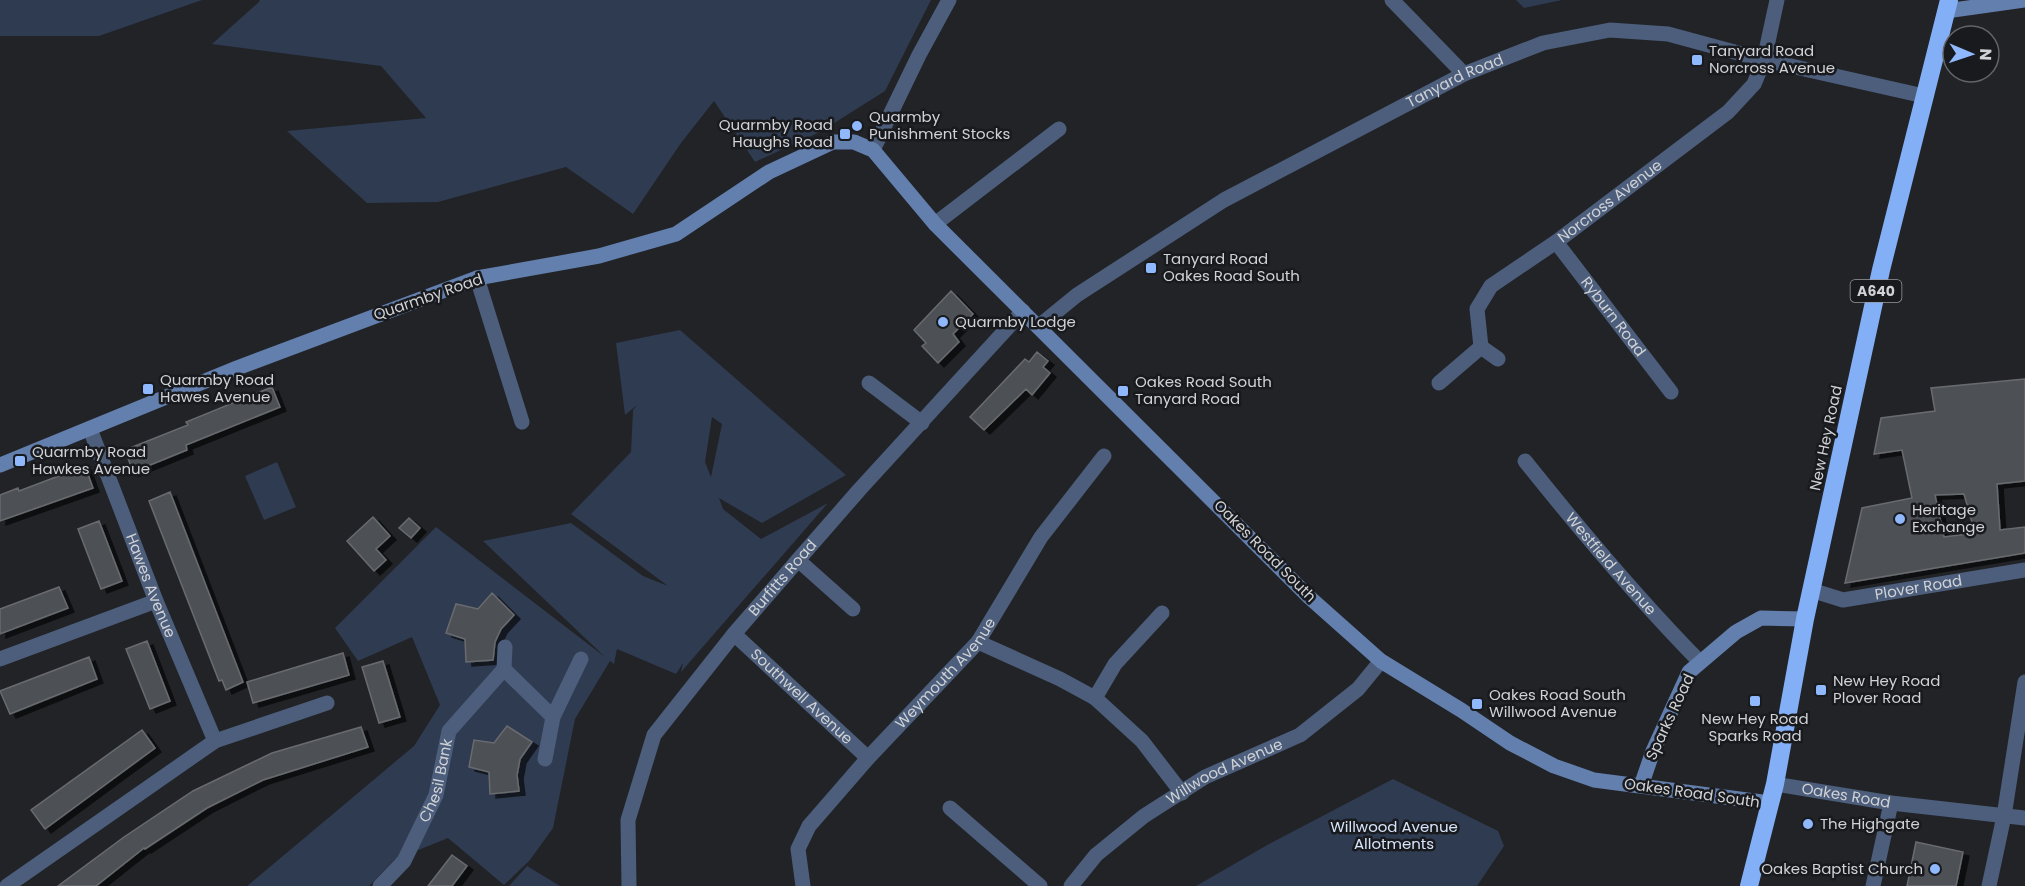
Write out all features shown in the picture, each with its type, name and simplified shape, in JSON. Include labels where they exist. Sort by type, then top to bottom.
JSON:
[{"type":"highway","name":"New Hey Road","points":[[1749,886],[1775,784],[1805,619],[1881,270],[1948,6]]},
{"type":"street","points":[[873,150],[919,55],[949,0]]},
{"type":"street","points":[[919,55],[956,0]]},
{"type":"street","points":[[1392,0],[1464,74]]},
{"type":"street","name":"Norcross Avenue","points":[[1480,347],[1478,309],[1491,286],[1556,242],[1728,112],[1754,84],[1764,60],[1777,0]]},
{"type":"street","points":[[1948,6],[2025,0]]},
{"type":"street","name":"Tanyard Road","points":[[1039,326],[1077,296],[1224,200],[1464,74],[1543,43],[1610,30],[1668,34],[1764,60],[1924,96]]},
{"type":"street","points":[[935,224],[1059,129]]},
{"type":"street","name":"Quarmby Road","points":[[0,465],[237,368],[477,278],[599,256],[676,234],[769,172],[833,142],[854,142]]},
{"type":"street","name":"Oakes Road South","points":[[854,142],[873,150],[935,224],[1309,597],[1381,661],[1510,743],[1554,766],[1594,780],[1770,803]]},
{"type":"street","name":"Ryburn Road","points":[[1556,242],[1671,392]]},
{"type":"street","points":[[477,278],[522,422]]},
{"type":"street","name":"Burfitts Road","points":[[629,886],[628,820],[654,735],[734,634],[798,560],[1023,311]]},
{"type":"street","points":[[1439,383],[1480,347],[1498,359]]},
{"type":"street","points":[[869,383],[922,423]]},
{"type":"street","name":"Hawes Avenue","points":[[90,429],[156,601],[215,741]]},
{"type":"street","name":"Weymouth Avenue","points":[[803,886],[798,849],[809,826],[868,758],[978,642],[1041,537],[1104,456]]},
{"type":"street","name":"Westfield Avenue","points":[[1526,461],[1651,611],[1700,662]]},
{"type":"street","points":[[798,560],[853,609]]},
{"type":"street","name":"Plover Road","points":[[1811,590],[1843,600],[2025,570]]},
{"type":"street","points":[[0,659],[156,601]]},
{"type":"street","points":[[1095,698],[1115,664],[1162,613]]},
{"type":"street","name":"Sparks Road","points":[[1641,786],[1653,751],[1689,672],[1736,633],[1761,618],[1805,619]]},
{"type":"street","name":"Southwell Avenue","points":[[734,634],[868,758]]},
{"type":"street","points":[[978,642],[1060,679],[1095,698],[1142,741],[1182,792]]},
{"type":"street","points":[[505,647],[504,669],[552,717]]},
{"type":"street","points":[[545,759],[552,717],[581,659]]},
{"type":"street","name":"Willwood Avenue","points":[[1071,886],[1096,855],[1144,816],[1205,777],[1300,735],[1358,689],[1381,661]]},
{"type":"street","name":"Chesil Bank","points":[[380,886],[404,861],[436,795],[449,731],[504,669]]},
{"type":"street","points":[[1989,886],[2004,816],[2025,682]]},
{"type":"street","points":[[7,886],[215,741],[327,703]]},
{"type":"street","name":"Oakes Road","points":[[1775,784],[1891,803],[2025,818]]},
{"type":"street","points":[[1873,886],[1891,803]]},
{"type":"street","points":[[950,808],[1041,886]]},
{"type":"green space","points":[[0,0],[202,0],[99,36],[0,36]]},
{"type":"green space","points":[[259,0],[931,0],[885,91],[820,132],[755,162],[714,101],[681,143],[633,214],[566,167],[438,202],[367,203],[287,131],[426,118],[381,66],[212,44]]},
{"type":"green space","points":[[1516,0],[1562,0],[1524,8]]},
{"type":"green space","points":[[680,330],[846,475],[762,523],[719,498],[723,509],[761,539],[828,503],[681,672],[683,663],[676,674],[617,649],[614,664],[610,661],[575,719],[553,828],[530,860],[504,885],[448,838],[394,860],[369,886],[247,886],[414,746],[440,705],[412,637],[358,661],[335,628],[436,527],[605,657],[483,541],[571,523],[643,576],[668,586],[571,514],[631,452],[633,410],[637,405],[625,415],[616,343]],"holes":[[[712,417],[722,424],[711,477],[705,462]]]},
{"type":"green space","points":[[277,462],[296,507],[264,520],[245,476]]},
{"type":"green space","name":"Willwood Avenue Allotments","points":[[1393,779],[1498,831],[1504,846],[1477,886],[1196,886],[1269,844]]},
{"type":"green space","points":[[527,866],[560,886],[509,886]]},
{"type":"building","name":"Quarmby Lodge","points":[[951,291],[973,314],[953,334],[959,342],[938,363],[922,346],[926,343],[914,330]]},
{"type":"building","points":[[1037,352],[1048,361],[1043,367],[1050,373],[1032,395],[1026,389],[984,430],[970,417],[1025,359],[1029,362]]},
{"type":"building","points":[[2025,379],[2025,481],[1997,484],[2000,530],[2025,527],[2025,553],[1845,583],[1862,508],[1912,498],[1902,450],[1874,454],[1881,418],[1935,411],[1931,388]],"holes":[[[1964,494],[1975,533],[1944,537],[1935,495]]]},
{"type":"building","points":[[272,387],[280,407],[186,445],[187,450],[133,472],[125,450],[188,425],[186,422]]},
{"type":"building","points":[[85,466],[93,488],[0,521],[0,495],[18,488],[19,491]]},
{"type":"building","points":[[170,492],[243,682],[226,690],[222,680],[219,681],[149,501]]},
{"type":"building","points":[[373,517],[390,536],[376,549],[386,560],[374,571],[347,541]]},
{"type":"building","points":[[409,518],[420,528],[411,538],[399,528]]},
{"type":"building","points":[[99,521],[122,581],[101,589],[78,529]]},
{"type":"building","points":[[59,587],[68,608],[0,634],[0,609]]},
{"type":"building","points":[[492,593],[514,615],[501,629],[495,642],[493,660],[466,662],[465,639],[446,633],[456,604],[478,609]]},
{"type":"building","points":[[147,641],[170,701],[150,709],[126,649]]},
{"type":"building","points":[[343,653],[349,675],[253,703],[247,682]]},
{"type":"building","points":[[89,657],[97,679],[10,714],[0,691]]},
{"type":"building","points":[[383,661],[400,717],[379,723],[362,667]]},
{"type":"building","points":[[507,726],[532,742],[520,759],[517,775],[519,791],[490,794],[489,772],[469,767],[474,740],[494,743]]},
{"type":"building","points":[[361,727],[368,747],[263,780],[207,808],[144,848],[96,886],[58,886],[124,837],[193,791],[272,753]]},
{"type":"building","points":[[142,730],[155,748],[45,829],[31,810]]},
{"type":"building","name":"Oakes Baptist Church","points":[[1916,842],[1963,852],[1956,886],[1907,886]]},
{"type":"building","points":[[452,855],[467,866],[452,886],[428,886]]},
{"type":"place","name":"Tanyard Road Norcross Avenue","points":[[1697,60]]},
{"type":"place","name":"Quarmby Punishment Stocks","points":[[857,126]]},
{"type":"place","name":"Quarmby Road Haughs Road","points":[[845,134]]},
{"type":"place","name":"Tanyard Road Oakes Road South","points":[[1151,268]]},
{"type":"place","name":"Quarmby Lodge","points":[[943,322]]},
{"type":"place","name":"Quarmby Road Hawes Avenue","points":[[148,389]]},
{"type":"place","name":"Oakes Road South Tanyard Road","points":[[1123,391]]},
{"type":"place","name":"Quarmby Road Hawkes Avenue","points":[[20,461]]},
{"type":"place","name":"Heritage Exchange","points":[[1900,519]]},
{"type":"place","name":"New Hey Road Plover Road","points":[[1821,690]]},
{"type":"place","name":"New Hey Road Sparks Road","points":[[1755,701]]},
{"type":"place","name":"Oakes Road South Willwood Avenue","points":[[1477,704]]},
{"type":"place","name":"The Highgate","points":[[1808,824]]},
{"type":"place","name":"Oakes Baptist Church","points":[[1935,869]]}]
